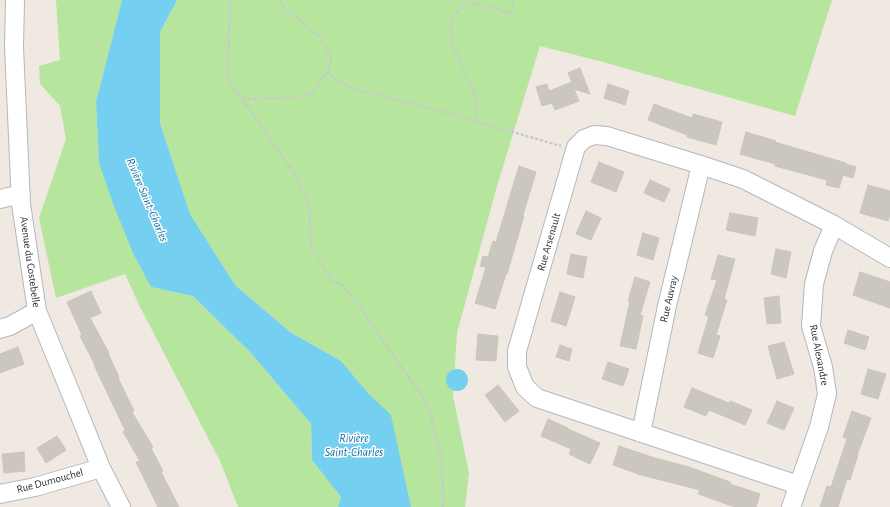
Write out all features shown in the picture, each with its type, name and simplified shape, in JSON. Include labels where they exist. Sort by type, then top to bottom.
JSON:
[{"type":"street","name":"Avenue du Costebelle","points":[[10,9],[14,47],[20,194],[37,311],[101,468],[121,507]]},
{"type":"street","points":[[575,150],[584,139],[594,135],[607,136],[743,179],[834,225],[890,258]]},
{"type":"street","name":"Rue Arsenault","points":[[575,150],[517,350],[517,367],[525,387],[537,398],[798,485]]},
{"type":"street","name":"Rue Auvray","points":[[641,433],[667,306],[701,165]]},
{"type":"street","points":[[0,199],[20,194]]},
{"type":"street","name":"Rue Alexandre","points":[[791,507],[819,427],[827,394],[823,367],[811,326],[814,284],[823,251],[834,225]]},
{"type":"street","points":[[0,329],[10,326],[37,311]]},
{"type":"street","name":"Rue Dumouchel","points":[[0,494],[35,487],[101,468]]},
{"type":"path","points":[[230,0],[228,79],[294,173],[309,205],[312,248],[333,282],[344,286],[358,304],[423,398],[430,412],[442,461],[443,507]]},
{"type":"path","points":[[242,99],[285,98],[310,95],[327,72],[332,59],[319,36],[285,8],[279,0]]},
{"type":"path","points":[[475,121],[476,102],[473,87],[464,72],[451,39],[451,23],[456,13],[463,5],[471,2],[495,8],[509,14],[513,7],[512,0]]},
{"type":"path","points":[[327,72],[350,88],[423,106],[575,150]]},
{"type":"green space","points":[[56,0],[122,0],[96,102],[99,163],[151,287],[193,296],[251,353],[311,424],[312,460],[341,497],[338,507],[238,507],[220,461],[139,305],[125,274],[56,298],[39,218],[66,139],[60,106],[40,84],[39,66],[60,60]]},
{"type":"green space","points":[[177,0],[832,0],[795,116],[540,46],[497,186],[457,333],[453,396],[469,473],[465,507],[411,507],[391,418],[341,361],[290,332],[235,285],[190,214],[160,123],[160,32]]},
{"type":"water","name":"Rivière Saint-Charles","points":[[122,0],[177,0],[160,32],[160,123],[190,214],[235,285],[290,332],[341,361],[368,393],[391,415],[411,507],[338,507],[341,497],[312,460],[311,424],[251,353],[193,296],[151,287],[133,253],[99,163],[96,102]]},
{"type":"water","points":[[457,369],[465,372],[468,380],[465,388],[457,391],[449,388],[446,380],[449,372]]},
{"type":"building","points":[[580,68],[590,94],[574,89],[579,101],[555,110],[552,103],[542,106],[536,87],[547,84],[549,91],[572,82],[568,73]]},
{"type":"building","points":[[608,84],[629,91],[625,105],[604,98]]},
{"type":"building","points":[[654,104],[692,118],[693,114],[722,122],[716,145],[687,137],[687,135],[648,120]]},
{"type":"building","points":[[746,132],[856,167],[853,178],[843,175],[839,188],[826,185],[827,180],[775,166],[775,164],[740,154]]},
{"type":"building","points":[[599,162],[624,172],[616,192],[591,182]]},
{"type":"building","points":[[519,166],[536,172],[507,274],[495,309],[475,303],[486,267],[480,266],[483,256],[488,257],[493,241],[496,242]]},
{"type":"building","points":[[650,180],[670,189],[664,202],[644,193]]},
{"type":"building","points":[[868,185],[890,191],[890,215],[888,221],[860,213]]},
{"type":"building","points":[[586,211],[601,218],[591,240],[576,234]]},
{"type":"building","points":[[730,213],[758,218],[755,236],[726,230]]},
{"type":"building","points":[[643,233],[659,238],[653,260],[637,255]]},
{"type":"building","points":[[776,249],[791,252],[786,278],[771,274]]},
{"type":"building","points":[[571,254],[587,257],[583,278],[567,274]]},
{"type":"building","points":[[718,255],[735,259],[724,299],[727,300],[716,335],[720,336],[713,358],[698,353],[709,316],[705,315],[717,280],[711,279]]},
{"type":"building","points":[[860,272],[890,282],[890,308],[853,295]]},
{"type":"building","points":[[635,277],[650,282],[640,315],[643,316],[636,349],[620,346],[630,301],[628,301]]},
{"type":"building","points":[[91,291],[101,313],[90,318],[109,353],[119,377],[118,378],[134,411],[132,412],[153,447],[151,448],[163,471],[161,472],[179,507],[158,507],[136,462],[140,461],[123,432],[125,430],[80,336],[82,335],[67,302]]},
{"type":"building","points":[[560,292],[575,297],[566,326],[551,321]]},
{"type":"building","points":[[779,296],[781,323],[767,324],[764,298]]},
{"type":"building","points":[[848,330],[869,337],[865,350],[844,343]]},
{"type":"building","points":[[478,334],[498,336],[496,361],[476,360]]},
{"type":"building","points":[[784,342],[794,374],[777,379],[768,346]]},
{"type":"building","points":[[560,345],[572,349],[569,361],[556,357]]},
{"type":"building","points":[[18,347],[24,364],[0,373],[0,354]]},
{"type":"building","points":[[608,362],[629,369],[623,386],[602,379]]},
{"type":"building","points":[[868,369],[886,374],[878,399],[861,394]]},
{"type":"building","points":[[498,385],[519,411],[505,422],[485,395]]},
{"type":"building","points":[[692,388],[729,403],[730,401],[752,410],[745,425],[709,410],[706,416],[684,407]]},
{"type":"building","points":[[777,401],[794,408],[784,430],[767,423]]},
{"type":"building","points":[[852,411],[871,418],[857,455],[850,480],[847,479],[838,507],[820,507],[827,486],[831,487],[847,439],[843,437]]},
{"type":"building","points":[[548,419],[600,443],[590,464],[569,454],[571,449],[541,436]]},
{"type":"building","points":[[57,436],[66,450],[46,463],[37,448]]},
{"type":"building","points":[[619,446],[689,467],[730,482],[730,484],[760,494],[756,507],[735,507],[698,494],[700,490],[641,475],[613,465]]},
{"type":"building","points":[[24,452],[25,471],[4,473],[2,454]]}]
